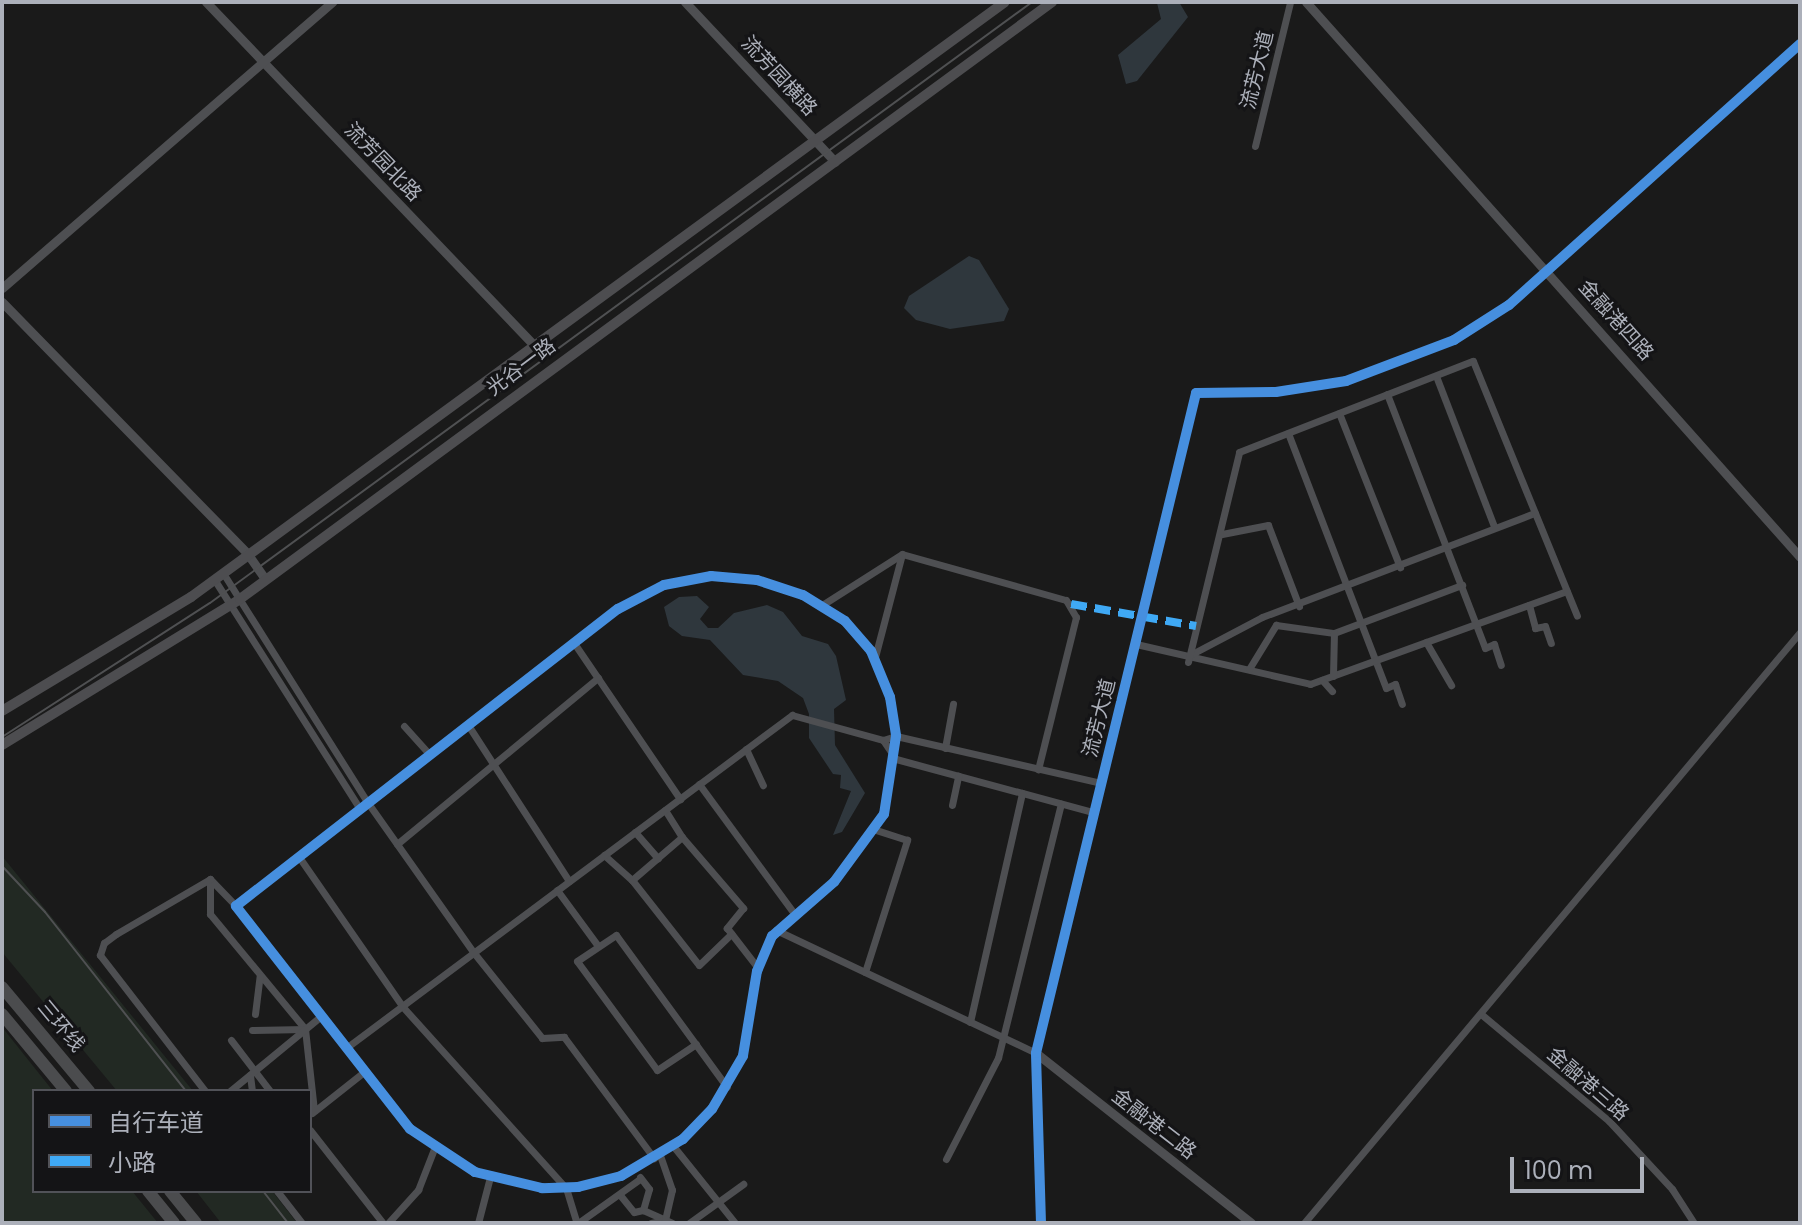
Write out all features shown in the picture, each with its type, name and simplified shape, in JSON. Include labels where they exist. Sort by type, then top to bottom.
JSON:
[{"type":"highway","name":"三环线","points":[[2,987],[87,1089]]},
{"type":"highway","name":"三环线","points":[[2,1014],[64,1089]]},
{"type":"highway","points":[[150,1193],[174,1223]]},
{"type":"highway","points":[[172,1193],[196,1223]]},
{"type":"main road","name":"光谷一路","points":[[2,711],[91,662],[218,576],[1005,2]]},
{"type":"main road","name":"光谷一路","points":[[2,745],[240,599],[1052,2]]},
{"type":"street","name":"流芳园北路","points":[[206,2],[534,345]]},
{"type":"street","points":[[2,288],[332,2]]},
{"type":"street","name":"流芳园横路","points":[[685,2],[835,162]]},
{"type":"street","name":"流芳大道","points":[[1255,146],[1290,2]]},
{"type":"street","name":"金融港四路","points":[[1306,2],[1800,557]]},
{"type":"street","points":[[1548,271],[1800,44]]},
{"type":"street","name":"流芳大道","points":[[1041,1223],[1036,1053],[1196,393],[1312,388],[1387,369],[1476,327],[1548,271]]},
{"type":"street","points":[[2,302],[247,553],[265,579]]},
{"type":"street","points":[[1189,658],[1222,534],[1239,452],[1473,361],[1577,616]]},
{"type":"street","points":[[1436,376],[1494,526]]},
{"type":"street","points":[[1387,394],[1485,648],[1494,644],[1501,665]]},
{"type":"street","points":[[1339,413],[1400,567]]},
{"type":"street","points":[[1288,433],[1386,688],[1395,684],[1402,704]]},
{"type":"street","points":[[1189,658],[1226,633],[1400,567],[1494,526],[1535,513]]},
{"type":"street","points":[[1222,534],[1268,525],[1299,606]]},
{"type":"street","points":[[875,657],[902,554]]},
{"type":"street","points":[[822,605],[902,554],[1066,600],[1074,610],[1038,769]]},
{"type":"street","points":[[970,585],[972,575]]},
{"type":"street","points":[[218,576],[240,599],[368,803],[474,953],[542,1038],[564,1037],[657,1156],[672,1190],[669,1221]]},
{"type":"street","points":[[218,576],[230,606],[360,809]]},
{"type":"street","points":[[210,879],[236,906],[410,1129],[434,1149],[490,1177],[566,1188],[609,1180],[674,1147],[727,1087],[749,1036],[758,968],[776,930],[793,912],[834,882],[876,830],[890,797],[896,736],[890,697],[875,657],[857,633],[822,605],[757,580],[704,576],[649,591],[574,643],[236,906]]},
{"type":"street","points":[[1249,669],[1276,625],[1334,633],[1462,585]]},
{"type":"street","points":[[1136,644],[1310,684],[1567,591]]},
{"type":"street","points":[[1529,605],[1535,628],[1545,626],[1551,643]]},
{"type":"street","points":[[1304,1223],[1800,632]]},
{"type":"street","points":[[1333,676],[1334,633]]},
{"type":"street","points":[[1426,642],[1437,669],[1445,666],[1451,685]]},
{"type":"street","points":[[574,643],[680,799]]},
{"type":"street","points":[[397,844],[598,678]]},
{"type":"street","points":[[1322,680],[1332,691]]},
{"type":"street","points":[[945,748],[953,704]]},
{"type":"street","points":[[346,1048],[792,715],[883,740],[896,736],[1101,783]]},
{"type":"street","points":[[468,725],[569,881]]},
{"type":"street","points":[[404,726],[430,755]]},
{"type":"street","points":[[883,740],[896,759],[1093,812]]},
{"type":"street","points":[[746,749],[763,785]]},
{"type":"street","points":[[952,805],[958,776]]},
{"type":"street","points":[[699,784],[793,912]]},
{"type":"street","points":[[970,1022],[1022,793]]},
{"type":"street","points":[[946,1159],[998,1058],[1061,804]]},
{"type":"street","points":[[665,810],[682,837],[743,908],[727,928],[758,968]]},
{"type":"street","points":[[865,972],[907,840],[876,830]]},
{"type":"street","points":[[635,832],[658,858]]},
{"type":"street","points":[[632,880],[682,837]]},
{"type":"street","points":[[604,855],[632,880],[699,965],[731,934]]},
{"type":"street","points":[[299,857],[402,1006],[566,1188],[578,1223],[640,1179]]},
{"type":"street","points":[[210,879],[210,914],[305,1029],[310,1089]]},
{"type":"street","points":[[203,1089],[100,955],[116,934],[210,879]]},
{"type":"street","points":[[557,890],[598,946]]},
{"type":"street","points":[[776,930],[1036,1053]]},
{"type":"street","points":[[696,1044],[657,1070],[577,961],[616,935],[696,1044],[727,1087]]},
{"type":"street","points":[[255,1014],[260,976]]},
{"type":"street","name":"金融港三路","points":[[1481,1014],[1609,1121],[1672,1189],[1694,1223]]},
{"type":"street","points":[[232,1089],[321,1016]]},
{"type":"street","points":[[252,1030],[305,1029]]},
{"type":"street","points":[[231,1040],[252,1072],[268,1089]]},
{"type":"street","name":"金融港二路","points":[[1036,1053],[1251,1223]]},
{"type":"street","points":[[252,1072],[252,1089]]},
{"type":"street","points":[[312,1112],[364,1072]]},
{"type":"street","points":[[312,1132],[385,1223],[418,1190],[434,1149]]},
{"type":"street","points":[[674,1147],[735,1223]]},
{"type":"street","points":[[635,1168],[649,1189],[643,1210]]},
{"type":"street","points":[[478,1223],[490,1177]]},
{"type":"street","points":[[689,1223],[743,1184]]},
{"type":"street","points":[[279,1193],[302,1223]]},
{"type":"street","points":[[620,1195],[634,1212],[643,1210],[669,1221]]},
{"type":"street","points":[[651,1223],[669,1221]]},
{"type":"shaded area","points":[[1179,2],[1188,17],[1137,81],[1126,84],[1118,55],[1161,19],[1157,3]]},
{"type":"shaded area","points":[[969,256],[979,260],[1009,309],[1004,321],[950,329],[916,320],[904,308],[909,296]]},
{"type":"shaded area","points":[[697,596],[709,607],[700,619],[708,628],[718,628],[734,613],[767,605],[783,612],[802,636],[828,644],[836,656],[846,700],[834,709],[835,745],[865,793],[842,832],[833,835],[851,791],[840,788],[841,775],[833,774],[809,738],[809,714],[803,698],[778,681],[743,675],[710,640],[682,636],[669,626],[664,607],[679,597]]},
{"type":"shaded area","points":[[2,856],[191,1089],[115,1089],[2,952]]},
{"type":"shaded area","points":[[2,1027],[51,1089],[32,1089],[32,1193],[134,1193],[158,1223],[2,1223]]},
{"type":"shaded area","points":[[198,1193],[274,1193],[297,1223],[221,1223]]},
{"type":"tram line","points":[[2,737],[210,603],[1032,2]]},
{"type":"tram line","points":[[2,866],[45,912],[184,1089]]},
{"type":"tram line","points":[[265,1193],[288,1223]]},
{"type":"marked path","points":[[1071,604],[1196,626]]},
{"type":"cycle path","points":[[1041,1223],[1036,1053],[1196,393],[1276,392],[1346,381],[1454,340],[1509,305],[1800,44]]},
{"type":"cycle path","points":[[711,576],[757,580],[803,595],[845,621],[871,651],[890,697],[896,736],[884,814],[834,882],[772,936],[757,971],[743,1056],[712,1109],[683,1139],[621,1176],[578,1187],[542,1188],[475,1172],[410,1129],[236,906],[618,609],[664,585],[711,576]]}]
